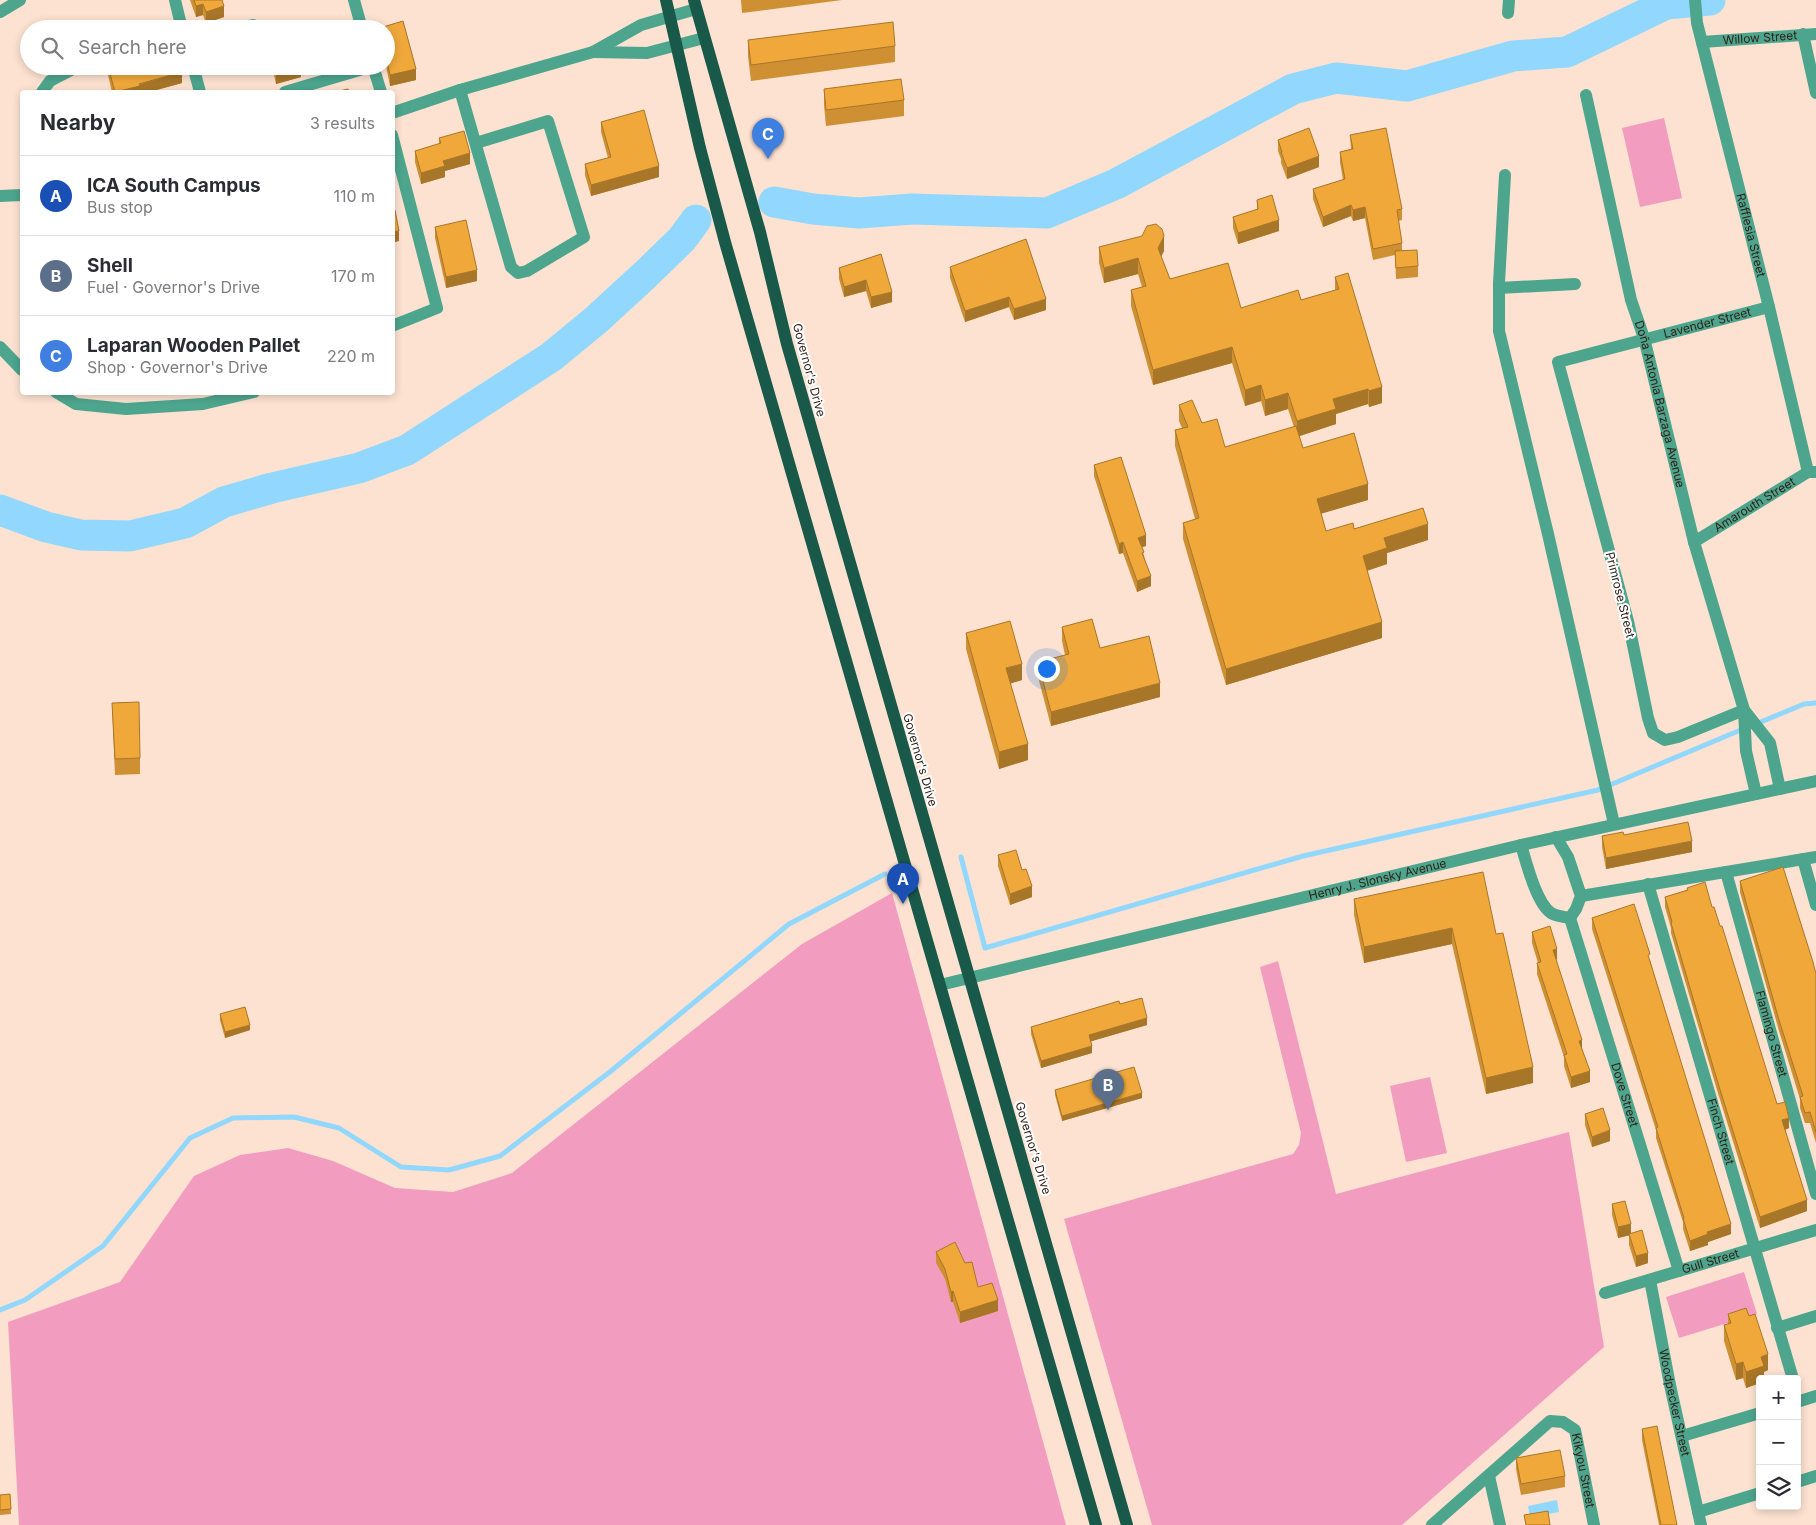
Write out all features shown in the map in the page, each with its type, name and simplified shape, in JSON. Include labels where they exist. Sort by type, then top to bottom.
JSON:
[{"type":"main road","points":[[666,0],[725,242],[1096,1525]]},
{"type":"main road","name":"Governor's Drive","points":[[695,5],[760,232],[787,344],[1127,1525]]},
{"type":"street","points":[[0,12],[20,0]]},
{"type":"street","points":[[175,0],[180,20]]},
{"type":"street","points":[[354,0],[360,20]]},
{"type":"street","name":"Rafflesia Street","points":[[1695,0],[1697,23],[1812,472]]},
{"type":"street","points":[[395,112],[460,90],[593,52],[641,25],[670,17],[695,5]]},
{"type":"street","points":[[1810,34],[1816,92]]},
{"type":"street","name":"Willow Street","points":[[1702,42],[1810,34]]},
{"type":"street","points":[[593,52],[647,53],[704,38]]},
{"type":"street","points":[[43,90],[50,81],[62,75]]},
{"type":"street","points":[[195,75],[199,90]]},
{"type":"street","points":[[292,90],[343,75]]},
{"type":"street","points":[[376,75],[380,90]]},
{"type":"street","points":[[460,90],[512,267],[518,274],[527,271],[584,237],[548,121],[476,143]]},
{"type":"street","name":"Doña Antonia Barzaga Avenue","points":[[1586,95],[1631,300],[1644,338],[1694,542],[1744,710],[1746,752],[1756,794]]},
{"type":"street","points":[[395,325],[437,308],[396,162]]},
{"type":"street","points":[[1505,175],[1499,288],[1501,339],[1548,534],[1614,824]]},
{"type":"street","points":[[0,196],[20,195]]},
{"type":"street","points":[[1499,288],[1575,284]]},
{"type":"street","name":"Lavender Street","points":[[1558,362],[1644,338],[1769,307]]},
{"type":"street","points":[[0,347],[20,368]]},
{"type":"street","name":"Primrose Street","points":[[1558,362],[1628,621],[1648,718],[1653,733],[1665,740],[1678,737],[1744,710]]},
{"type":"street","points":[[61,395],[76,404],[126,409],[203,404],[241,395]]},
{"type":"street","name":"Amarouth Street","points":[[1694,542],[1812,472]]},
{"type":"street","name":"Doña Antonia Barzaga Avenue","points":[[1744,710],[1770,743],[1780,789]]},
{"type":"street","name":"Henry J. Slonsky Avenue","points":[[940,985],[1521,845],[1816,781]]},
{"type":"street","points":[[1521,845],[1537,894],[1549,912],[1559,917],[1570,918],[1581,896],[1568,857],[1556,837]]},
{"type":"street","points":[[1581,896],[1816,857]]},
{"type":"street","points":[[1803,859],[1816,905]]},
{"type":"street","name":"Flamingo Street","points":[[1726,872],[1816,1194]]},
{"type":"street","name":"Finch Street","points":[[1648,884],[1792,1375]]},
{"type":"street","name":"Dove Street","points":[[1570,918],[1679,1271]]},
{"type":"street","name":"Gull Street","points":[[1605,1293],[1816,1230]]},
{"type":"street","name":"Woodpecker Street","points":[[1650,1280],[1701,1525]]},
{"type":"street","points":[[1777,1328],[1816,1316]]},
{"type":"street","points":[[1801,1398],[1816,1396]]},
{"type":"street","points":[[1682,1436],[1756,1414]]},
{"type":"street","name":"Kikyou Street","points":[[1489,1476],[1550,1421],[1563,1422],[1574,1430],[1594,1525]]},
{"type":"street","points":[[1432,1525],[1489,1476],[1500,1525]]},
{"type":"street","points":[[1801,1481],[1816,1476]]},
{"type":"street","points":[[1698,1512],[1756,1494]]},
{"type":"shaded area","points":[[1664,118],[1682,198],[1640,207],[1622,128]]},
{"type":"shaded area","points":[[892,893],[1066,1525],[19,1525],[8,1322],[120,1282],[194,1176],[240,1155],[288,1148],[333,1161],[395,1188],[453,1192],[512,1173],[802,944]]},
{"type":"shaded area","points":[[1278,961],[1336,1194],[1569,1132],[1604,1347],[1402,1525],[1152,1525],[1064,1219],[1293,1154],[1299,1145],[1301,1133],[1260,967]]},
{"type":"shaded area","points":[[1430,1077],[1447,1153],[1406,1162],[1390,1086]]},
{"type":"shaded area","points":[[1744,1272],[1757,1314],[1679,1338],[1666,1297]]},
{"type":"water","points":[[1557,1500],[1559,1512],[1530,1518],[1528,1506]]},
{"type":"building","points":[[194,0],[222,0],[224,6],[206,12],[203,4],[196,6]]},
{"type":"building","points":[[403,21],[416,69],[395,74],[395,23]]},
{"type":"building","points":[[893,22],[895,46],[751,65],[748,40]]},
{"type":"building","points":[[110,75],[171,75],[139,84],[140,86],[114,90]]},
{"type":"building","points":[[901,79],[904,100],[826,110],[824,89]]},
{"type":"building","points":[[644,110],[659,166],[591,185],[585,164],[611,157],[601,122]]},
{"type":"building","points":[[1309,128],[1319,156],[1287,168],[1278,140]]},
{"type":"building","points":[[1386,128],[1402,209],[1397,210],[1402,243],[1373,249],[1365,207],[1353,210],[1351,205],[1323,217],[1313,189],[1345,179],[1340,152],[1353,149],[1350,135]]},
{"type":"building","points":[[464,131],[470,153],[443,161],[445,166],[421,173],[415,151],[441,143],[439,138]]},
{"type":"building","points":[[1272,195],[1279,220],[1238,233],[1233,217],[1258,209],[1257,200]]},
{"type":"building","points":[[395,210],[399,231],[395,232]]},
{"type":"building","points":[[466,220],[477,270],[446,277],[435,227]]},
{"type":"building","points":[[1156,224],[1162,229],[1164,236],[1158,248],[1170,279],[1228,263],[1241,308],[1298,290],[1301,300],[1339,289],[1335,277],[1348,273],[1382,387],[1333,399],[1336,409],[1297,421],[1288,393],[1265,400],[1261,385],[1245,390],[1232,347],[1153,370],[1131,290],[1146,286],[1138,258],[1104,268],[1099,247],[1142,236],[1147,226]]},
{"type":"building","points":[[1026,239],[1046,299],[1014,309],[1009,297],[965,311],[950,267]]},
{"type":"building","points":[[1417,250],[1418,266],[1396,268],[1395,251]]},
{"type":"building","points":[[881,254],[892,292],[871,297],[866,280],[844,287],[839,268]]},
{"type":"building","points":[[1192,400],[1202,423],[1217,419],[1225,447],[1296,426],[1303,448],[1354,433],[1368,484],[1317,499],[1326,531],[1353,523],[1354,529],[1423,508],[1428,524],[1384,538],[1387,548],[1363,556],[1382,622],[1226,669],[1183,523],[1199,518],[1175,430],[1188,427],[1179,405]]},
{"type":"building","points":[[1121,457],[1146,535],[1138,538],[1151,576],[1137,581],[1123,542],[1119,544],[1094,465]]},
{"type":"building","points":[[1092,619],[1100,648],[1149,636],[1160,683],[1051,712],[1038,662],[1069,654],[1062,627]]},
{"type":"building","points":[[1010,621],[1022,664],[1006,668],[1028,744],[999,752],[966,633]]},
{"type":"building","points":[[139,702],[140,758],[115,759],[112,703]]},
{"type":"building","points":[[1688,822],[1692,841],[1606,858],[1602,836],[1623,832],[1624,835]]},
{"type":"building","points":[[1016,850],[1022,870],[1026,869],[1032,886],[1010,894],[998,855]]},
{"type":"building","points":[[1783,867],[1816,974],[1816,1132],[1810,1112],[1805,1113],[1800,1097],[1803,1096],[1779,1020],[1740,881]]},
{"type":"building","points":[[1483,872],[1496,934],[1503,933],[1533,1067],[1486,1078],[1452,928],[1364,947],[1354,899]]},
{"type":"building","points":[[1705,882],[1712,907],[1714,907],[1720,926],[1722,926],[1777,1104],[1785,1102],[1789,1118],[1782,1120],[1807,1200],[1760,1217],[1717,1080],[1665,897],[1688,890],[1687,888]]},
{"type":"building","points":[[1634,904],[1731,1224],[1707,1232],[1708,1234],[1690,1241],[1656,1128],[1658,1127],[1592,918]]},
{"type":"building","points":[[1550,926],[1557,949],[1553,950],[1582,1040],[1579,1041],[1590,1071],[1571,1077],[1564,1055],[1567,1054],[1537,963],[1541,962],[1532,932]]},
{"type":"building","points":[[1142,998],[1147,1018],[1089,1035],[1092,1046],[1041,1061],[1031,1027],[1119,1001],[1120,1004]]},
{"type":"building","points":[[245,1007],[250,1025],[225,1032],[220,1014]]},
{"type":"building","points":[[1134,1067],[1142,1093],[1062,1116],[1055,1090]]},
{"type":"building","points":[[1603,1108],[1610,1130],[1592,1137],[1585,1114]]},
{"type":"building","points":[[1625,1201],[1631,1224],[1618,1227],[1612,1204]]},
{"type":"building","points":[[1642,1230],[1648,1253],[1636,1256],[1629,1234]]},
{"type":"building","points":[[955,1242],[965,1263],[972,1262],[978,1287],[992,1283],[998,1300],[960,1312],[953,1291],[951,1292],[945,1269],[936,1252]]},
{"type":"building","points":[[1746,1308],[1749,1316],[1755,1314],[1768,1354],[1761,1357],[1764,1366],[1746,1372],[1743,1362],[1736,1364],[1724,1325],[1731,1323],[1728,1314]]},
{"type":"building","points":[[1657,1426],[1677,1525],[1661,1525],[1642,1429]]},
{"type":"building","points":[[1560,1450],[1565,1476],[1521,1484],[1516,1458]]},
{"type":"building","points":[[10,1494],[11,1509],[0,1510],[0,1495]]},
{"type":"building","points":[[1548,1511],[1550,1525],[1526,1525],[1524,1515]]},
{"type":"waterway","points":[[774,202],[813,209],[859,213],[912,209],[1047,213],[1116,184],[1293,89],[1336,78],[1407,86],[1513,56],[1567,52],[1666,4],[1710,0]]},
{"type":"waterway","points":[[0,510],[46,527],[81,535],[130,536],[185,523],[224,502],[272,488],[359,468],[407,450],[551,357],[596,320],[646,274],[682,239],[696,220]]},
{"type":"waterway","points":[[1756,724],[1804,704],[1816,703]]},
{"type":"waterway","points":[[961,857],[985,948],[1303,856],[1598,790],[1743,729]]},
{"type":"waterway","points":[[0,1310],[25,1300],[103,1246],[190,1138],[233,1118],[294,1117],[339,1128],[401,1167],[449,1170],[500,1156],[611,1071],[789,924],[885,874]]},
{"type":"place","name":"Laparan Wooden Pallet","points":[[768,159]]},
{"type":"place","name":"ICA South Campus","points":[[903,904]]},
{"type":"place","name":"Shell","points":[[1108,1110]]}]
